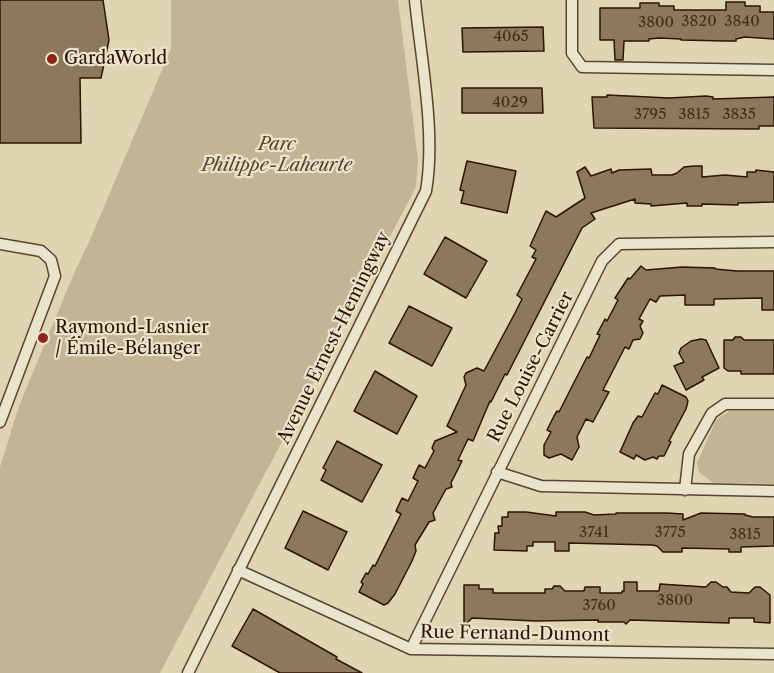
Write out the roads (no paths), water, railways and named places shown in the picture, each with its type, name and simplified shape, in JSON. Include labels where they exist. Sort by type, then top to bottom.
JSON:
[{"type":"street","name":"Avenue Ernest-Hemingway","points":[[188,673],[426,191],[430,168],[428,126],[415,0]]},
{"type":"street","points":[[572,0],[572,53],[582,67],[774,70]]},
{"type":"street","name":"Rue Louise-Carrier","points":[[411,649],[496,472],[602,261],[619,244],[774,242]]},
{"type":"street","points":[[0,244],[41,251],[51,260],[56,276],[0,422]]},
{"type":"street","points":[[685,490],[689,454],[712,412],[725,404],[774,404]]},
{"type":"street","points":[[496,472],[542,486],[774,491]]},
{"type":"street","name":"Rue Fernand-Dumont","points":[[238,570],[411,649],[774,654]]},
{"type":"place","name":"GardaWorld","points":[[52,59]]},
{"type":"place","name":"Raymond-Lasnier / Émile-Bélanger","points":[[43,338]]},
{"type":"park label","name":"Parc Philippe-Laheurte","points":[[277,155]]}]
